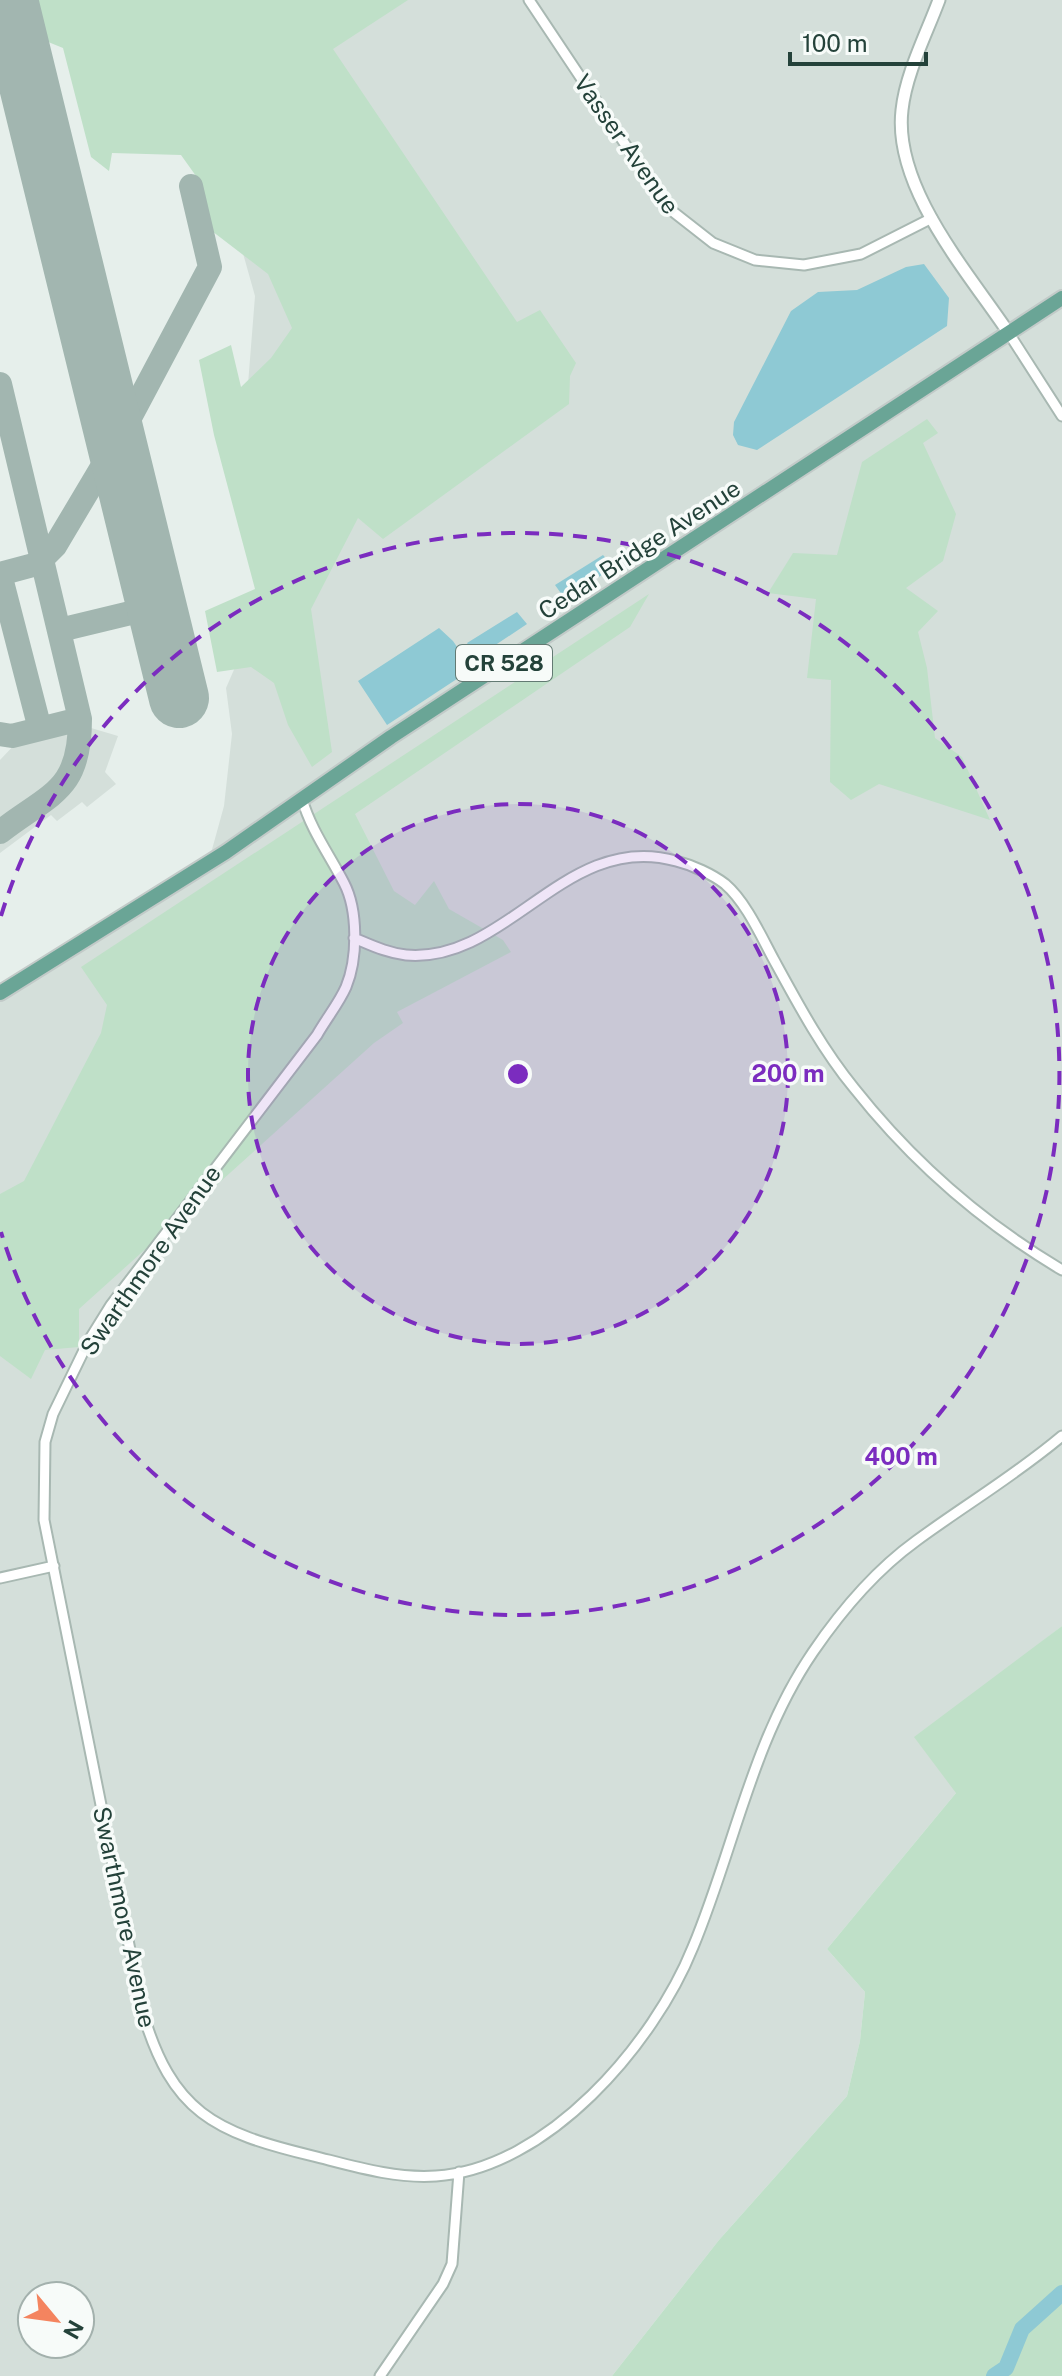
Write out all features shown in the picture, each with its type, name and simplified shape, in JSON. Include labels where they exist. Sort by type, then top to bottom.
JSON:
[{"type":"main road","name":"Cedar Bridge Avenue","points":[[0,993],[226,852],[391,737],[1062,298]]},
{"type":"street","name":"Vasser Avenue","points":[[529,0],[667,207],[713,243],[755,260],[804,265],[861,254],[932,218]]},
{"type":"street","points":[[939,0],[902,109],[905,157],[932,218],[1062,416]]},
{"type":"street","name":"Swarthmore Avenue","points":[[302,799],[308,821],[346,887],[354,938],[346,988],[317,1035],[111,1305],[72,1372],[45,1442],[44,1520],[142,2010],[153,2049],[166,2074],[206,2118],[250,2141],[359,2168],[409,2175],[459,2172],[499,2162],[548,2133],[607,2076],[656,2016],[693,1949],[767,1736],[812,1654],[849,1604],[915,1542],[1025,1467],[1062,1436]]},
{"type":"street","points":[[354,938],[386,951],[427,955],[468,942],[579,873],[610,859],[631,855],[657,856],[697,868],[725,885],[740,903],[827,1050],[854,1088],[918,1158],[973,1208],[1062,1270]]},
{"type":"street","points":[[0,1578],[54,1566]]},
{"type":"street","points":[[380,2376],[443,2284],[452,2264],[459,2172]]},
{"type":"shaded area","points":[[105,0],[1062,0],[1062,1626],[1039,1644],[956,1793],[827,1949],[865,1992],[860,2041],[847,2096],[719,2240],[612,2376],[0,2376],[0,994],[208,864],[224,806],[232,734],[226,688],[254,624],[265,557],[247,397],[255,296],[226,193]]},
{"type":"shaded area","points":[[81,725],[118,736],[105,772],[116,784],[87,807],[82,802],[57,821],[51,815],[0,853],[0,760],[18,741]]},
{"type":"green space","points":[[26,0],[408,0],[333,49],[517,322],[540,310],[576,363],[570,376],[569,404],[383,539],[358,518],[311,609],[332,752],[312,767],[288,725],[274,683],[251,667],[217,672],[205,611],[255,589],[214,435],[199,360],[231,345],[241,387],[271,358],[292,328],[268,274],[208,228],[201,183],[181,155],[112,153],[109,171],[91,157],[63,48],[36,37]]},
{"type":"green space","points":[[927,419],[938,433],[923,443],[956,514],[943,561],[906,588],[938,611],[918,632],[927,668],[935,738],[962,757],[990,820],[879,784],[851,800],[830,782],[831,680],[807,678],[816,599],[768,593],[793,553],[837,555],[862,462]]},
{"type":"green space","points":[[649,594],[630,627],[355,814],[394,891],[415,905],[434,881],[449,909],[503,940],[511,952],[397,1012],[403,1023],[374,1043],[79,1309],[79,1347],[45,1350],[31,1379],[0,1356],[0,1194],[24,1181],[101,1033],[107,1005],[81,967]]},
{"type":"green space","points":[[1062,1626],[1062,2376],[612,2376],[719,2240],[847,2096],[860,2041],[865,1992],[827,1949],[956,1793],[914,1737]]},
{"type":"water","points":[[924,264],[949,298],[947,326],[757,450],[738,445],[733,435],[734,422],[791,311],[818,292],[857,290],[906,267]]},
{"type":"water","points":[[603,555],[614,567],[565,599],[555,585]]},
{"type":"water","points":[[517,612],[527,624],[476,658],[467,643]]},
{"type":"water","points":[[439,628],[453,641],[472,669],[387,725],[358,681]]},
{"type":"waterway","points":[[994,2376],[1006,2368],[1022,2329],[1062,2293]]},
{"type":"taxiway","points":[[0,80],[26,73]]},
{"type":"taxiway","points":[[0,574],[37,564],[55,546],[117,442],[210,267],[191,186]]},
{"type":"taxiway","points":[[0,384],[80,719],[79,743],[68,777],[47,798],[0,832]]},
{"type":"taxiway","points":[[0,574],[40,729]]},
{"type":"taxiway","points":[[60,630],[147,609],[154,596]]},
{"type":"taxiway","points":[[0,734],[12,736],[80,719]]},
{"type":"runway","points":[[8,0],[179,698]]}]
